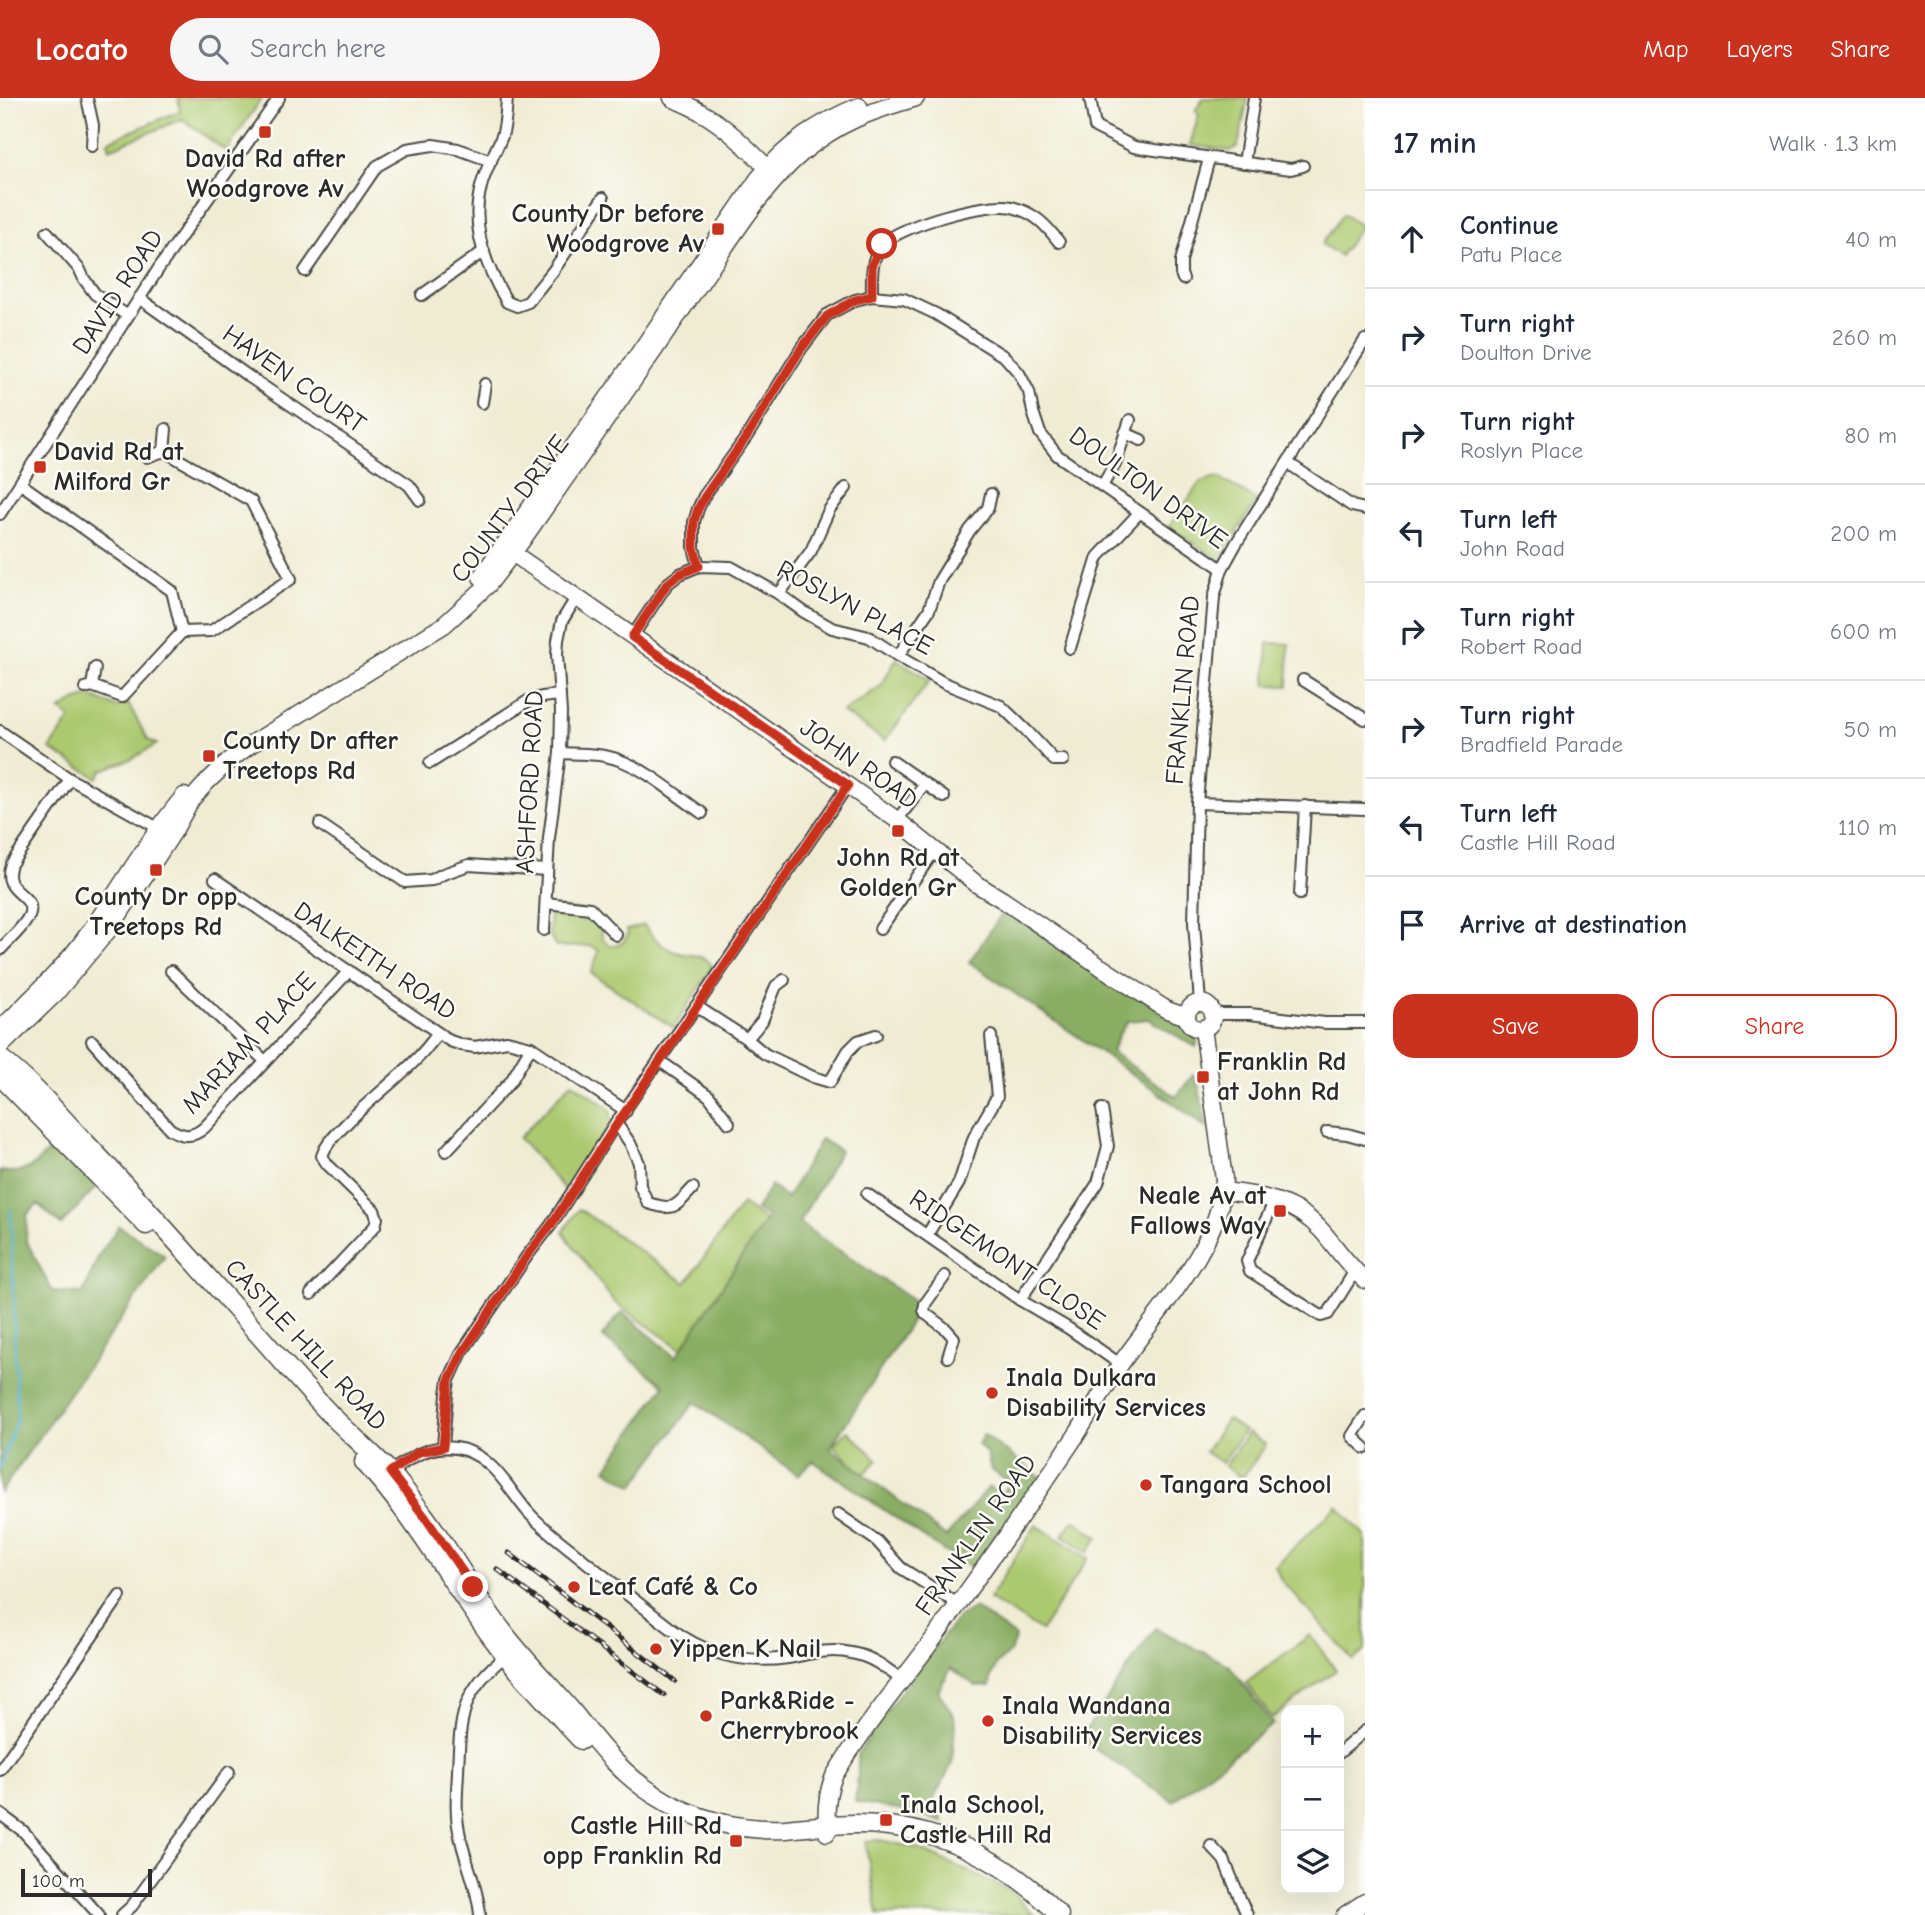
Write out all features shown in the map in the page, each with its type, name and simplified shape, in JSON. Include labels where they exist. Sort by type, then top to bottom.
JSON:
[{"type":"main road","points":[[672,98],[719,124],[772,172]]},
{"type":"main road","name":"COUNTY DRIVE","points":[[772,172],[794,142],[816,125],[878,98]]},
{"type":"main road","name":"COUNTY DRIVE","points":[[0,1047],[55,994],[93,950],[118,918],[191,800],[229,761],[294,716],[444,625],[489,584],[508,550],[622,378],[752,188],[824,136],[851,121],[872,111],[916,98]]},
{"type":"main road","name":"COUNTY DRIVE","points":[[0,1030],[71,957],[158,828],[199,777],[222,754],[246,735],[379,653],[407,639],[438,617],[462,597],[508,550]]},
{"type":"main road","name":"JOHN ROAD","points":[[508,550],[848,785],[897,820],[978,885],[1167,1010],[1187,1017]]},
{"type":"main road","points":[[1200,1003],[1207,1005],[1213,1014],[1209,1025],[1203,1028],[1191,1025],[1187,1017],[1192,1005],[1200,1003]]},
{"type":"main road","name":"FRANKLIN ROAD","points":[[826,1829],[828,1796],[837,1771],[1077,1434],[1120,1364],[1200,1252],[1219,1212],[1223,1169],[1203,1028]]},
{"type":"main road","name":"CASTLE HILL ROAD","points":[[0,1058],[31,1086],[99,1157],[385,1476]]},
{"type":"main road","name":"CASTLE HILL ROAD","points":[[0,1076],[425,1517],[502,1630],[511,1652],[556,1713],[611,1772],[631,1789],[663,1810],[700,1826],[743,1836],[768,1837],[858,1824],[917,1830],[978,1852],[1044,1899],[1059,1915]]},
{"type":"main road","points":[[1223,1191],[1253,1194],[1299,1211],[1312,1221],[1360,1276]]},
{"type":"main road","name":"CASTLE HILL ROAD","points":[[826,1829],[918,1839],[960,1853],[976,1860],[1021,1890],[1048,1915]]},
{"type":"main road","points":[[1345,1915],[1365,1902]]},
{"type":"street","points":[[87,98],[93,125],[92,146]]},
{"type":"street","name":"DAVID ROAD","points":[[0,514],[139,298],[279,98]]},
{"type":"street","points":[[507,98],[503,133],[481,185],[478,204],[478,221],[488,267],[507,302],[517,306],[528,302],[553,271],[603,198]]},
{"type":"street","points":[[1090,98],[1095,127],[1134,147],[1292,169],[1303,166]]},
{"type":"street","points":[[1244,163],[1254,98]]},
{"type":"street","points":[[305,271],[377,166],[407,149],[433,145],[458,149],[491,161]]},
{"type":"street","points":[[1183,279],[1181,261],[1209,159]]},
{"type":"street","points":[[872,296],[872,264],[882,244],[908,228],[983,207],[1012,207],[1043,222],[1059,242]]},
{"type":"street","points":[[47,232],[80,270],[95,294],[128,316]]},
{"type":"street","points":[[422,295],[484,251]]},
{"type":"street","name":"DOULTON DRIVE","points":[[699,566],[694,548],[694,522],[705,496],[747,436],[801,349],[827,316],[855,300],[872,296],[904,299],[936,314],[1005,357],[1019,373],[1028,392],[1040,433],[1056,455],[1222,569]]},
{"type":"street","name":"HAVEN COURT","points":[[139,298],[409,485],[420,500]]},
{"type":"street","name":"FRANKLIN ROAD","points":[[1200,1003],[1194,923],[1197,803],[1214,597],[1222,569],[1237,542],[1365,340]]},
{"type":"street","points":[[482,403],[485,384]]},
{"type":"street","points":[[1102,486],[1115,464],[1129,420]]},
{"type":"street","points":[[164,451],[166,429]]},
{"type":"street","points":[[1125,433],[1141,440]]},
{"type":"street","points":[[94,668],[88,687],[122,698],[182,632],[211,631],[291,579],[251,501],[164,451],[147,457]]},
{"type":"street","points":[[1288,463],[1352,506],[1365,509]]},
{"type":"street","points":[[21,484],[172,591],[182,632]]},
{"type":"street","points":[[779,594],[811,551],[829,510],[846,488]]},
{"type":"street","points":[[898,656],[929,610],[939,582],[970,530],[988,508],[991,494]]},
{"type":"street","points":[[1070,648],[1098,557],[1139,513]]},
{"type":"street","points":[[632,637],[667,584],[680,574],[699,566]]},
{"type":"street","name":"ROSLYN PLACE","points":[[699,566],[731,566],[832,628],[869,637],[944,683],[1001,706],[1054,761],[1063,761]]},
{"type":"street","name":"ASHFORD ROAD","points":[[544,930],[551,810],[559,752],[559,631],[576,598]]},
{"type":"street","points":[[1303,680],[1365,719]]},
{"type":"street","points":[[430,763],[528,701],[560,695]]},
{"type":"street","points":[[0,731],[70,779],[158,828],[168,827],[180,818]]},
{"type":"street","points":[[559,752],[620,760],[648,775],[702,813]]},
{"type":"street","points":[[892,761],[944,797]]},
{"type":"street","points":[[0,950],[21,927],[30,911],[28,901],[10,883],[8,877],[11,863],[70,779]]},
{"type":"street","points":[[897,820],[925,784]]},
{"type":"street","points":[[443,1447],[447,1394],[454,1367],[471,1339],[848,785]]},
{"type":"street","points":[[1197,803],[1365,809]]},
{"type":"street","points":[[1300,894],[1305,806]]},
{"type":"street","points":[[320,824],[405,882],[432,880],[469,865],[547,870]]},
{"type":"street","points":[[152,864],[158,828]]},
{"type":"street","points":[[880,929],[935,850]]},
{"type":"street","name":"DALKEITH ROAD","points":[[215,879],[450,1041],[475,1047],[507,1041],[531,1047],[626,1111]]},
{"type":"street","points":[[546,902],[590,908],[616,935]]},
{"type":"street","points":[[171,971],[265,1060]]},
{"type":"street","name":"MARIAM PLACE","points":[[92,1041],[170,1129],[185,1135],[196,1134],[349,971]]},
{"type":"street","points":[[747,1039],[762,1021],[776,986],[784,980]]},
{"type":"street","points":[[696,1006],[765,1054],[813,1077],[830,1082],[848,1051],[858,1041],[876,1035]]},
{"type":"street","points":[[1213,1014],[1250,1014],[1325,1023],[1365,1023]]},
{"type":"street","points":[[311,1294],[375,1226],[377,1218],[374,1210],[327,1164],[322,1156],[325,1146],[364,1104],[426,1051],[438,1033]]},
{"type":"street","points":[[927,1235],[960,1183],[974,1137],[997,1097],[991,1036]]},
{"type":"street","points":[[446,1151],[511,1081],[531,1047]]},
{"type":"street","points":[[660,1061],[709,1096],[729,1123]]},
{"type":"street","points":[[1020,1300],[1098,1183],[1108,1146],[1102,1109]]},
{"type":"street","points":[[617,1124],[639,1163],[639,1186],[648,1203],[667,1209],[679,1203],[693,1188]]},
{"type":"street","points":[[1327,1132],[1365,1139]]},
{"type":"street","name":"RIDGEMONT CLOSE","points":[[867,1194],[1020,1300],[1068,1328],[1120,1364]]},
{"type":"street","points":[[1275,1200],[1247,1261],[1250,1271],[1321,1316],[1328,1314],[1360,1276]]},
{"type":"street","points":[[945,1276],[925,1304],[924,1310],[954,1338],[948,1357]]},
{"type":"street","points":[[1365,1416],[1352,1436],[1365,1448]]},
{"type":"street","points":[[385,1476],[419,1452],[443,1447],[463,1450],[485,1460],[548,1532],[675,1632],[700,1647],[728,1657],[759,1660],[844,1651],[870,1659],[902,1680]]},
{"type":"street","points":[[838,1514],[877,1541],[901,1568],[958,1604]]},
{"type":"street","points":[[0,1770],[120,1595]]},
{"type":"street","points":[[480,1915],[478,1898],[459,1832],[457,1801],[460,1727],[468,1699],[475,1686],[483,1675],[511,1652]]},
{"type":"street","points":[[1344,1749],[1365,1731]]},
{"type":"street","points":[[122,1915],[130,1911],[229,1772]]},
{"type":"street","points":[[0,1814],[23,1831],[99,1915]]},
{"type":"street","points":[[1211,1846],[1224,1860],[1247,1915]]},
{"type":"street","points":[[83,1898],[92,1915]]},
{"type":"green space","points":[[178,98],[262,98],[226,151],[182,119],[110,149],[108,141],[180,111]]},
{"type":"green space","points":[[1203,98],[1248,98],[1238,146],[1230,151],[1190,145],[1199,114],[1195,111]]},
{"type":"green space","points":[[1343,214],[1361,226],[1340,256],[1322,244]]},
{"type":"green space","points":[[1217,477],[1257,500],[1219,560],[1169,527],[1200,482]]},
{"type":"green space","points":[[1268,643],[1289,644],[1288,686],[1266,685]]},
{"type":"green space","points":[[896,659],[930,680],[885,741],[842,712],[881,686]]},
{"type":"green space","points":[[90,696],[116,707],[128,703],[148,740],[157,744],[131,759],[102,770],[97,778],[50,749],[71,718],[60,710]]},
{"type":"green space","points":[[555,908],[587,911],[599,923],[603,940],[611,946],[623,941],[628,934],[627,930],[644,925],[665,947],[709,962],[712,967],[674,1028],[591,973],[599,951],[591,946],[556,947],[549,934],[550,913]]},
{"type":"green space","points":[[1005,909],[1199,1035],[1196,1047],[1148,1019],[1128,1021],[1112,1052],[1176,1097],[1193,1075],[1199,1087],[1207,1128],[969,962]]},
{"type":"green space","points":[[572,1082],[610,1109],[612,1122],[566,1191],[519,1138]]},
{"type":"green space","points":[[821,1139],[840,1151],[799,1223],[921,1306],[830,1448],[946,1537],[989,1487],[1001,1494],[1010,1483],[991,1470],[987,1454],[978,1444],[984,1435],[1040,1477],[975,1569],[945,1552],[813,1461],[798,1475],[695,1402],[633,1486],[606,1469],[664,1386],[602,1336],[622,1312],[676,1357],[768,1217],[756,1210],[771,1185],[787,1198]]},
{"type":"green space","points":[[55,1144],[98,1185],[61,1225],[38,1204],[27,1215],[26,1240],[52,1291],[83,1293],[99,1255],[119,1226],[165,1256],[0,1493],[0,1171],[25,1170]]},
{"type":"green space","points":[[742,1204],[771,1224],[683,1350],[615,1303],[563,1232],[579,1209],[686,1283]]},
{"type":"green space","points":[[1227,1419],[1244,1431],[1222,1463],[1205,1452]]},
{"type":"green space","points":[[848,1431],[878,1460],[863,1475],[833,1445]]},
{"type":"green space","points":[[1248,1433],[1266,1445],[1242,1478],[1225,1466]]},
{"type":"green space","points":[[1337,1506],[1365,1536],[1365,1651],[1353,1660],[1281,1580],[1275,1566]]},
{"type":"green space","points":[[1074,1520],[1098,1537],[1088,1552],[1063,1535]]},
{"type":"green space","points":[[1036,1525],[1088,1558],[1041,1631],[989,1599]]},
{"type":"green space","points":[[975,1608],[1016,1637],[1010,1652],[997,1664],[990,1686],[976,1686],[951,1668],[938,1691],[954,1716],[955,1724],[952,1764],[933,1800],[943,1822],[855,1802],[858,1754],[884,1714],[959,1616]]},
{"type":"green space","points":[[1155,1628],[1229,1665],[1273,1724],[1173,1801],[1080,1739]]},
{"type":"green space","points":[[1310,1635],[1336,1670],[1289,1705],[1281,1705],[1281,1711],[1272,1718],[1246,1683]]},
{"type":"green space","points":[[879,1840],[917,1848],[1011,1891],[1034,1915],[878,1915],[865,1841]]},
{"type":"waterway","points":[[0,1468],[17,1419],[11,1210]]},
{"type":"railway","points":[[509,1553],[675,1681]]},
{"type":"railway","points":[[497,1569],[664,1695]]},
{"type":"place","name":"David Rd after Woodgrove Av","points":[[265,132]]},
{"type":"place","name":"County Dr before Woodgrove Av","points":[[718,229]]},
{"type":"place","name":"David Rd at Milford Gr","points":[[40,467]]},
{"type":"place","name":"County Dr after Treetops Rd","points":[[209,756]]},
{"type":"place","name":"John Rd at Golden Gr","points":[[898,831]]},
{"type":"place","name":"County Dr opp Treetops Rd","points":[[156,870]]},
{"type":"place","name":"Franklin Rd at John Rd","points":[[1203,1077]]},
{"type":"place","name":"Neale Av at Fallows Way","points":[[1280,1211]]},
{"type":"place","name":"Inala Dulkara Disability Services","points":[[992,1393]]},
{"type":"place","name":"Tangara School","points":[[1146,1485]]},
{"type":"place","name":"Leaf Café & Co","points":[[574,1587]]},
{"type":"place","name":"Yippen K Nail","points":[[656,1649]]},
{"type":"place","name":"Park&Ride - Cherrybrook","points":[[706,1716]]},
{"type":"place","name":"Inala Wandana Disability Services","points":[[988,1721]]},
{"type":"place","name":"Inala School, Castle Hill Rd","points":[[886,1820]]},
{"type":"place","name":"Castle Hill Rd opp Franklin Rd","points":[[736,1841]]},
{"type":"route","points":[[473,1587],[390,1472],[419,1452],[443,1447],[449,1380],[463,1352],[848,785],[632,637],[667,584],[680,574],[699,566],[694,548],[694,522],[698,509],[801,349],[827,316],[855,300],[872,296],[872,264],[882,244]]}]
